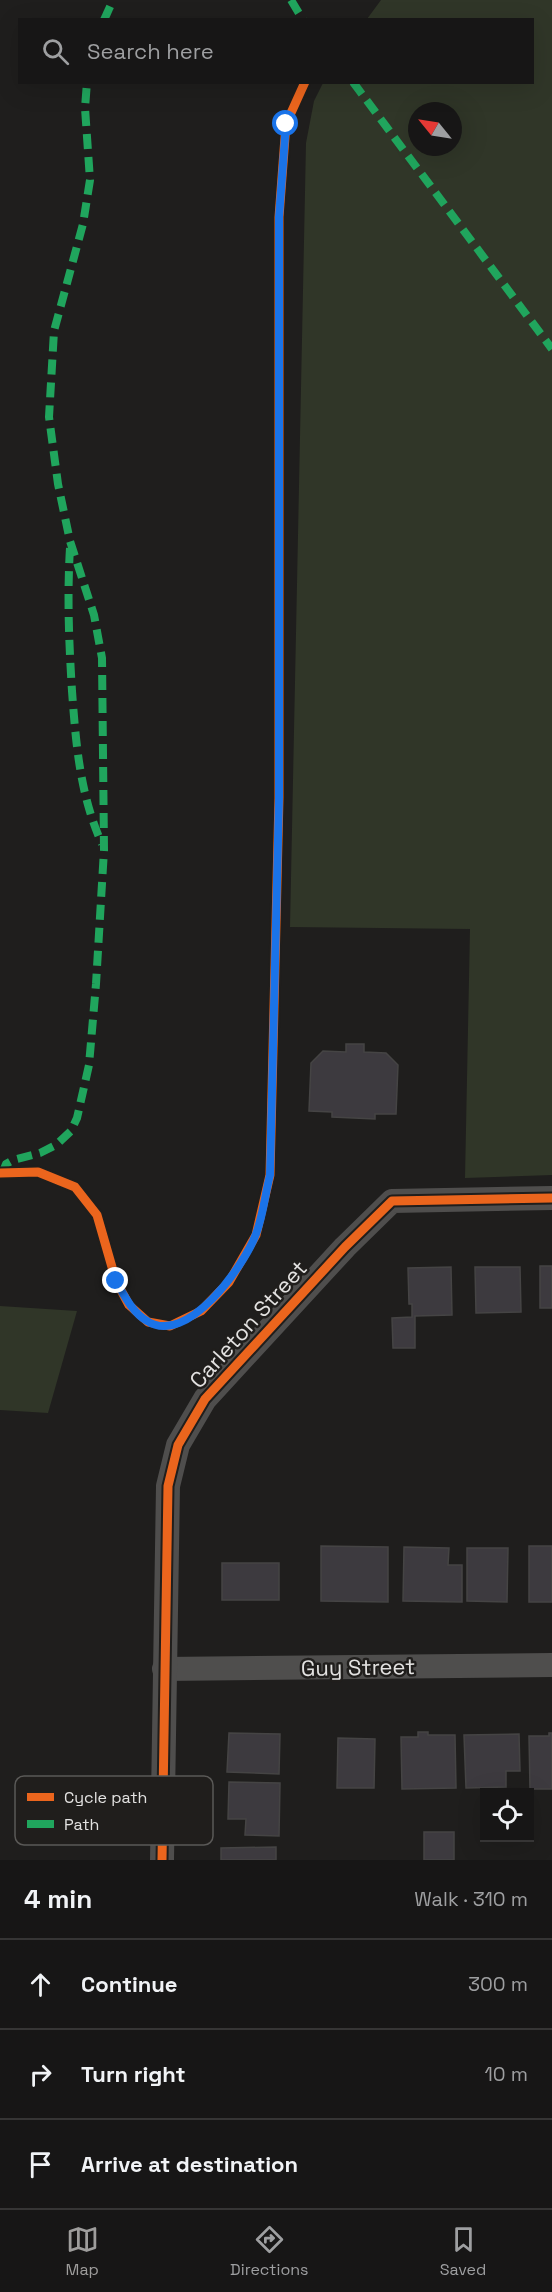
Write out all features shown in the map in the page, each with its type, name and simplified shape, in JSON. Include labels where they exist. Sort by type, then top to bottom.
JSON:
[{"type":"street","name":"Carleton Street","points":[[163,1776],[168,1486],[178,1445],[205,1399],[345,1247],[393,1201],[552,1198]]},
{"type":"street","name":"Guy Street","points":[[164,1661],[552,1665]]},
{"type":"street","name":"Carleton Street","points":[[162,1845],[162,1860]]},
{"type":"green space","points":[[381,0],[552,0],[552,1175],[465,1178],[470,929],[290,927],[306,143],[314,101],[322,84],[534,84],[534,18],[368,18]]},
{"type":"green space","points":[[0,1306],[77,1311],[48,1413],[0,1410]]},
{"type":"building","points":[[346,1044],[364,1044],[364,1052],[386,1053],[398,1065],[396,1114],[375,1114],[375,1119],[332,1117],[332,1112],[309,1111],[311,1063],[323,1051],[346,1052]]},
{"type":"building","points":[[540,1266],[552,1266],[552,1308],[540,1308]]},
{"type":"building","points":[[451,1267],[452,1315],[415,1316],[415,1348],[393,1348],[392,1318],[412,1317],[412,1304],[409,1304],[408,1268]]},
{"type":"building","points":[[475,1267],[520,1267],[521,1312],[476,1313]]},
{"type":"building","points":[[321,1546],[388,1547],[388,1602],[321,1601]]},
{"type":"building","points":[[529,1546],[552,1546],[552,1602],[529,1602]]},
{"type":"building","points":[[404,1547],[449,1548],[448,1565],[462,1565],[462,1602],[403,1601]]},
{"type":"building","points":[[467,1548],[508,1548],[507,1602],[467,1601]]},
{"type":"building","points":[[222,1563],[279,1563],[279,1600],[222,1600]]},
{"type":"building","points":[[418,1732],[428,1732],[428,1735],[455,1735],[456,1788],[402,1789],[401,1737],[418,1737]]},
{"type":"building","points":[[229,1733],[280,1734],[279,1774],[227,1772]]},
{"type":"building","points":[[549,1733],[552,1733],[552,1789],[530,1788],[529,1736],[549,1736]]},
{"type":"building","points":[[519,1734],[520,1771],[506,1771],[506,1787],[466,1788],[464,1735]]},
{"type":"building","points":[[338,1738],[375,1739],[374,1788],[337,1788]]},
{"type":"building","points":[[229,1782],[280,1783],[279,1836],[245,1835],[246,1819],[228,1819]]},
{"type":"building","points":[[424,1832],[454,1832],[454,1860],[424,1860]]},
{"type":"building","points":[[276,1847],[276,1860],[221,1860],[221,1848]]},
{"type":"marked path","points":[[105,18],[113,0]]},
{"type":"marked path","points":[[291,0],[302,18]]},
{"type":"marked path","points":[[7,1173],[4,1169],[6,1164],[56,1145],[71,1131],[77,1118],[89,1065],[96,984],[104,850],[102,658],[94,615],[70,541],[58,484],[49,417],[54,331],[83,224],[90,180],[85,108],[87,84]]},
{"type":"marked path","points":[[354,84],[552,349]]},
{"type":"marked path","points":[[70,548],[69,638],[75,731],[84,788],[102,844]]},
{"type":"cycle path","points":[[0,1173],[38,1172],[75,1187],[97,1215],[116,1281],[129,1305],[148,1322],[170,1326],[201,1311],[229,1282],[256,1235],[270,1175],[279,798],[279,217],[286,124],[304,84]]},
{"type":"cycle path","points":[[163,1776],[168,1486],[178,1445],[205,1399],[345,1247],[392,1201],[552,1198]]},
{"type":"cycle path","points":[[162,1845],[162,1860]]},
{"type":"route","points":[[116,1281],[129,1305],[148,1322],[170,1326],[201,1311],[229,1282],[256,1235],[270,1175],[279,798],[279,217],[286,124]]}]
